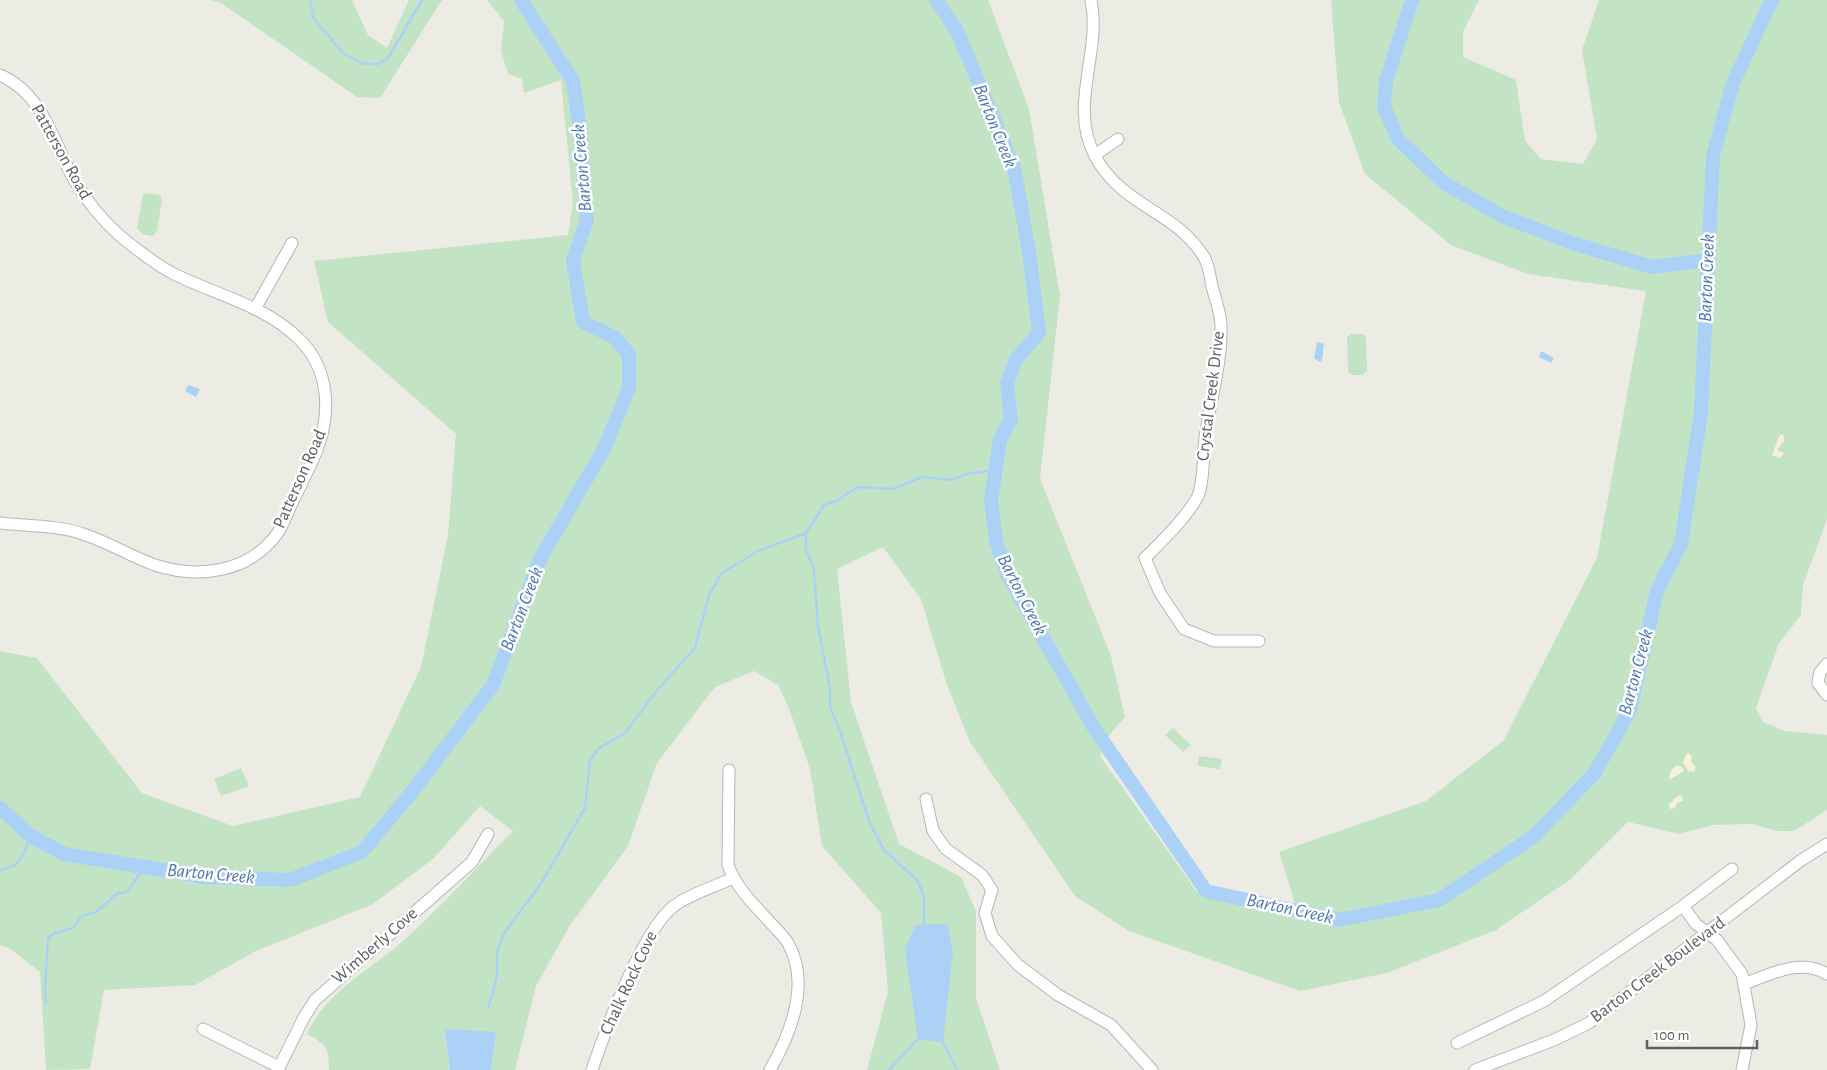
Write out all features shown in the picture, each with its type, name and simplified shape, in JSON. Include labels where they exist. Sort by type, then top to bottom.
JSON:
[{"type":"street","name":"Crystal Creek Drive","points":[[1091,0],[1095,20],[1083,102],[1085,129],[1095,155],[1111,179],[1136,201],[1176,224],[1205,258],[1221,325],[1218,369],[1206,436],[1199,492],[1171,532],[1146,558],[1160,593],[1184,629],[1214,641],[1259,641]]},
{"type":"street","name":"Patterson Road","points":[[0,75],[24,90],[40,109],[73,178],[94,211],[118,234],[142,254],[175,275],[255,308],[300,339],[316,362],[325,386],[327,412],[322,436],[312,461],[278,533],[263,549],[247,560],[225,569],[206,573],[188,572],[155,564],[81,533],[0,523]]},
{"type":"street","points":[[1095,155],[1118,139]]},
{"type":"street","points":[[255,308],[292,243]]},
{"type":"street","points":[[1827,664],[1820,672],[1818,683],[1827,695]]},
{"type":"street","points":[[729,770],[726,849],[728,865],[733,878],[788,943],[796,961],[800,983],[797,1003],[779,1054],[770,1070]]},
{"type":"street","points":[[926,799],[933,831],[946,849],[982,874],[992,890],[985,913],[992,936],[1018,966],[1058,995],[1111,1025],[1152,1070]]},
{"type":"street","name":"Wimberly Cove","points":[[279,1068],[302,1019],[315,1000],[472,862],[488,834]]},
{"type":"street","name":"Barton Creek Boulevard","points":[[1475,1070],[1554,1040],[1588,1023],[1800,860],[1827,844]]},
{"type":"street","points":[[1457,1043],[1544,1001],[1683,906],[1732,869]]},
{"type":"street","name":"Chalk Rock Cove","points":[[592,1070],[605,1032],[620,998],[652,932],[664,915],[680,902],[733,878]]},
{"type":"street","points":[[1683,906],[1706,934],[1710,944],[1744,984],[1751,1025],[1742,1070]]},
{"type":"street","points":[[1744,984],[1792,967],[1814,968],[1827,974]]},
{"type":"street","points":[[203,1029],[279,1068]]},
{"type":"green space","points":[[210,0],[352,0],[368,35],[387,48],[409,0],[442,0],[380,98],[357,97],[221,3]]},
{"type":"green space","points":[[487,0],[988,0],[1029,109],[1060,296],[1040,479],[1111,656],[1125,717],[1110,734],[1100,756],[1197,892],[1300,920],[1279,852],[1426,801],[1504,740],[1597,558],[1646,291],[1528,274],[1451,245],[1365,174],[1339,102],[1331,0],[1479,0],[1463,32],[1463,57],[1516,80],[1525,141],[1541,159],[1583,164],[1597,139],[1582,50],[1599,0],[1827,0],[1827,519],[1803,585],[1801,615],[1779,643],[1756,708],[1763,722],[1785,731],[1827,735],[1827,810],[1794,831],[1777,831],[1752,824],[1713,825],[1679,834],[1628,822],[1571,879],[1496,930],[1387,973],[1300,991],[1129,931],[1075,896],[970,742],[946,682],[921,599],[883,547],[837,569],[851,702],[899,844],[961,877],[976,911],[976,998],[1000,1070],[867,1070],[888,992],[881,913],[822,846],[810,769],[790,711],[778,685],[754,671],[715,687],[657,763],[628,846],[569,927],[536,986],[515,1070],[329,1070],[326,1048],[307,1034],[315,1019],[336,994],[402,942],[513,831],[480,806],[433,859],[373,904],[256,951],[195,985],[104,990],[90,1069],[46,1070],[40,972],[9,948],[0,945],[0,651],[37,658],[142,793],[233,826],[360,797],[421,667],[448,535],[456,434],[328,322],[314,261],[568,235],[573,202],[561,80],[524,93],[522,79],[508,74],[501,51],[504,21]]},
{"type":"green space","points":[[147,193],[160,195],[162,200],[157,231],[153,236],[142,234],[137,228],[143,195]]},
{"type":"green space","points":[[1351,334],[1363,334],[1366,338],[1367,371],[1363,375],[1352,375],[1348,372],[1347,337]]},
{"type":"green space","points":[[1173,728],[1191,745],[1183,752],[1165,735]]},
{"type":"green space","points":[[1199,756],[1222,759],[1220,769],[1198,766]]},
{"type":"green space","points":[[241,768],[249,786],[221,796],[214,779]]},
{"type":"sand","points":[[1780,434],[1784,436],[1784,441],[1777,450],[1784,453],[1780,458],[1772,455]]},
{"type":"sand","points":[[1687,753],[1691,755],[1692,763],[1696,767],[1694,772],[1688,771],[1683,762]]},
{"type":"sand","points":[[1677,765],[1682,767],[1684,771],[1669,780],[1671,771]]},
{"type":"sand","points":[[1679,795],[1682,796],[1683,801],[1677,803],[1675,808],[1670,809],[1669,804]]},
{"type":"water","points":[[1317,342],[1324,344],[1322,360],[1320,362],[1314,358]]},
{"type":"water","points":[[1541,351],[1554,358],[1551,363],[1539,357]]},
{"type":"water","points":[[188,385],[200,389],[196,397],[185,391]]},
{"type":"water","points":[[947,924],[953,951],[943,1042],[918,1039],[905,949],[916,925]]},
{"type":"water","points":[[445,1029],[496,1032],[491,1070],[450,1070]]},
{"type":"waterway","points":[[310,0],[314,19],[344,54],[364,64],[378,64],[388,58],[422,0]]},
{"type":"waterway","name":"Barton Creek","points":[[0,808],[31,836],[64,854],[205,877],[290,880],[362,852],[416,787],[493,685],[540,559],[604,449],[629,388],[629,354],[614,337],[583,322],[573,260],[587,220],[580,129],[573,81],[521,0]]},
{"type":"waterway","name":"Barton Creek","points":[[936,0],[957,31],[1014,167],[1029,252],[1039,332],[1016,360],[1007,383],[1011,419],[1000,440],[991,500],[996,541],[1007,574],[1094,728],[1206,891],[1338,920],[1439,900],[1533,837],[1594,774],[1630,710],[1657,591],[1681,544],[1701,412],[1713,156],[1733,83],[1772,0]]},
{"type":"waterway","points":[[1412,0],[1386,81],[1384,107],[1398,139],[1444,183],[1504,217],[1575,244],[1652,267],[1709,260]]},
{"type":"waterway","points":[[489,1006],[497,976],[497,953],[503,935],[542,882],[585,808],[590,760],[599,748],[625,733],[658,689],[695,648],[709,595],[722,573],[758,551],[806,533],[824,505],[838,500],[857,487],[893,489],[922,477],[951,480],[967,474],[995,470]]},
{"type":"waterway","points":[[806,533],[806,549],[814,570],[818,627],[830,688],[830,707],[839,728],[869,821],[884,850],[918,881],[924,897],[924,926]]},
{"type":"waterway","points":[[0,870],[13,866],[21,859],[31,836]]},
{"type":"waterway","points":[[46,1004],[48,938],[55,933],[73,928],[82,916],[96,912],[117,894],[127,892],[144,868]]},
{"type":"waterway","points":[[889,1070],[919,1038]]},
{"type":"waterway","points":[[942,1040],[957,1070]]}]
